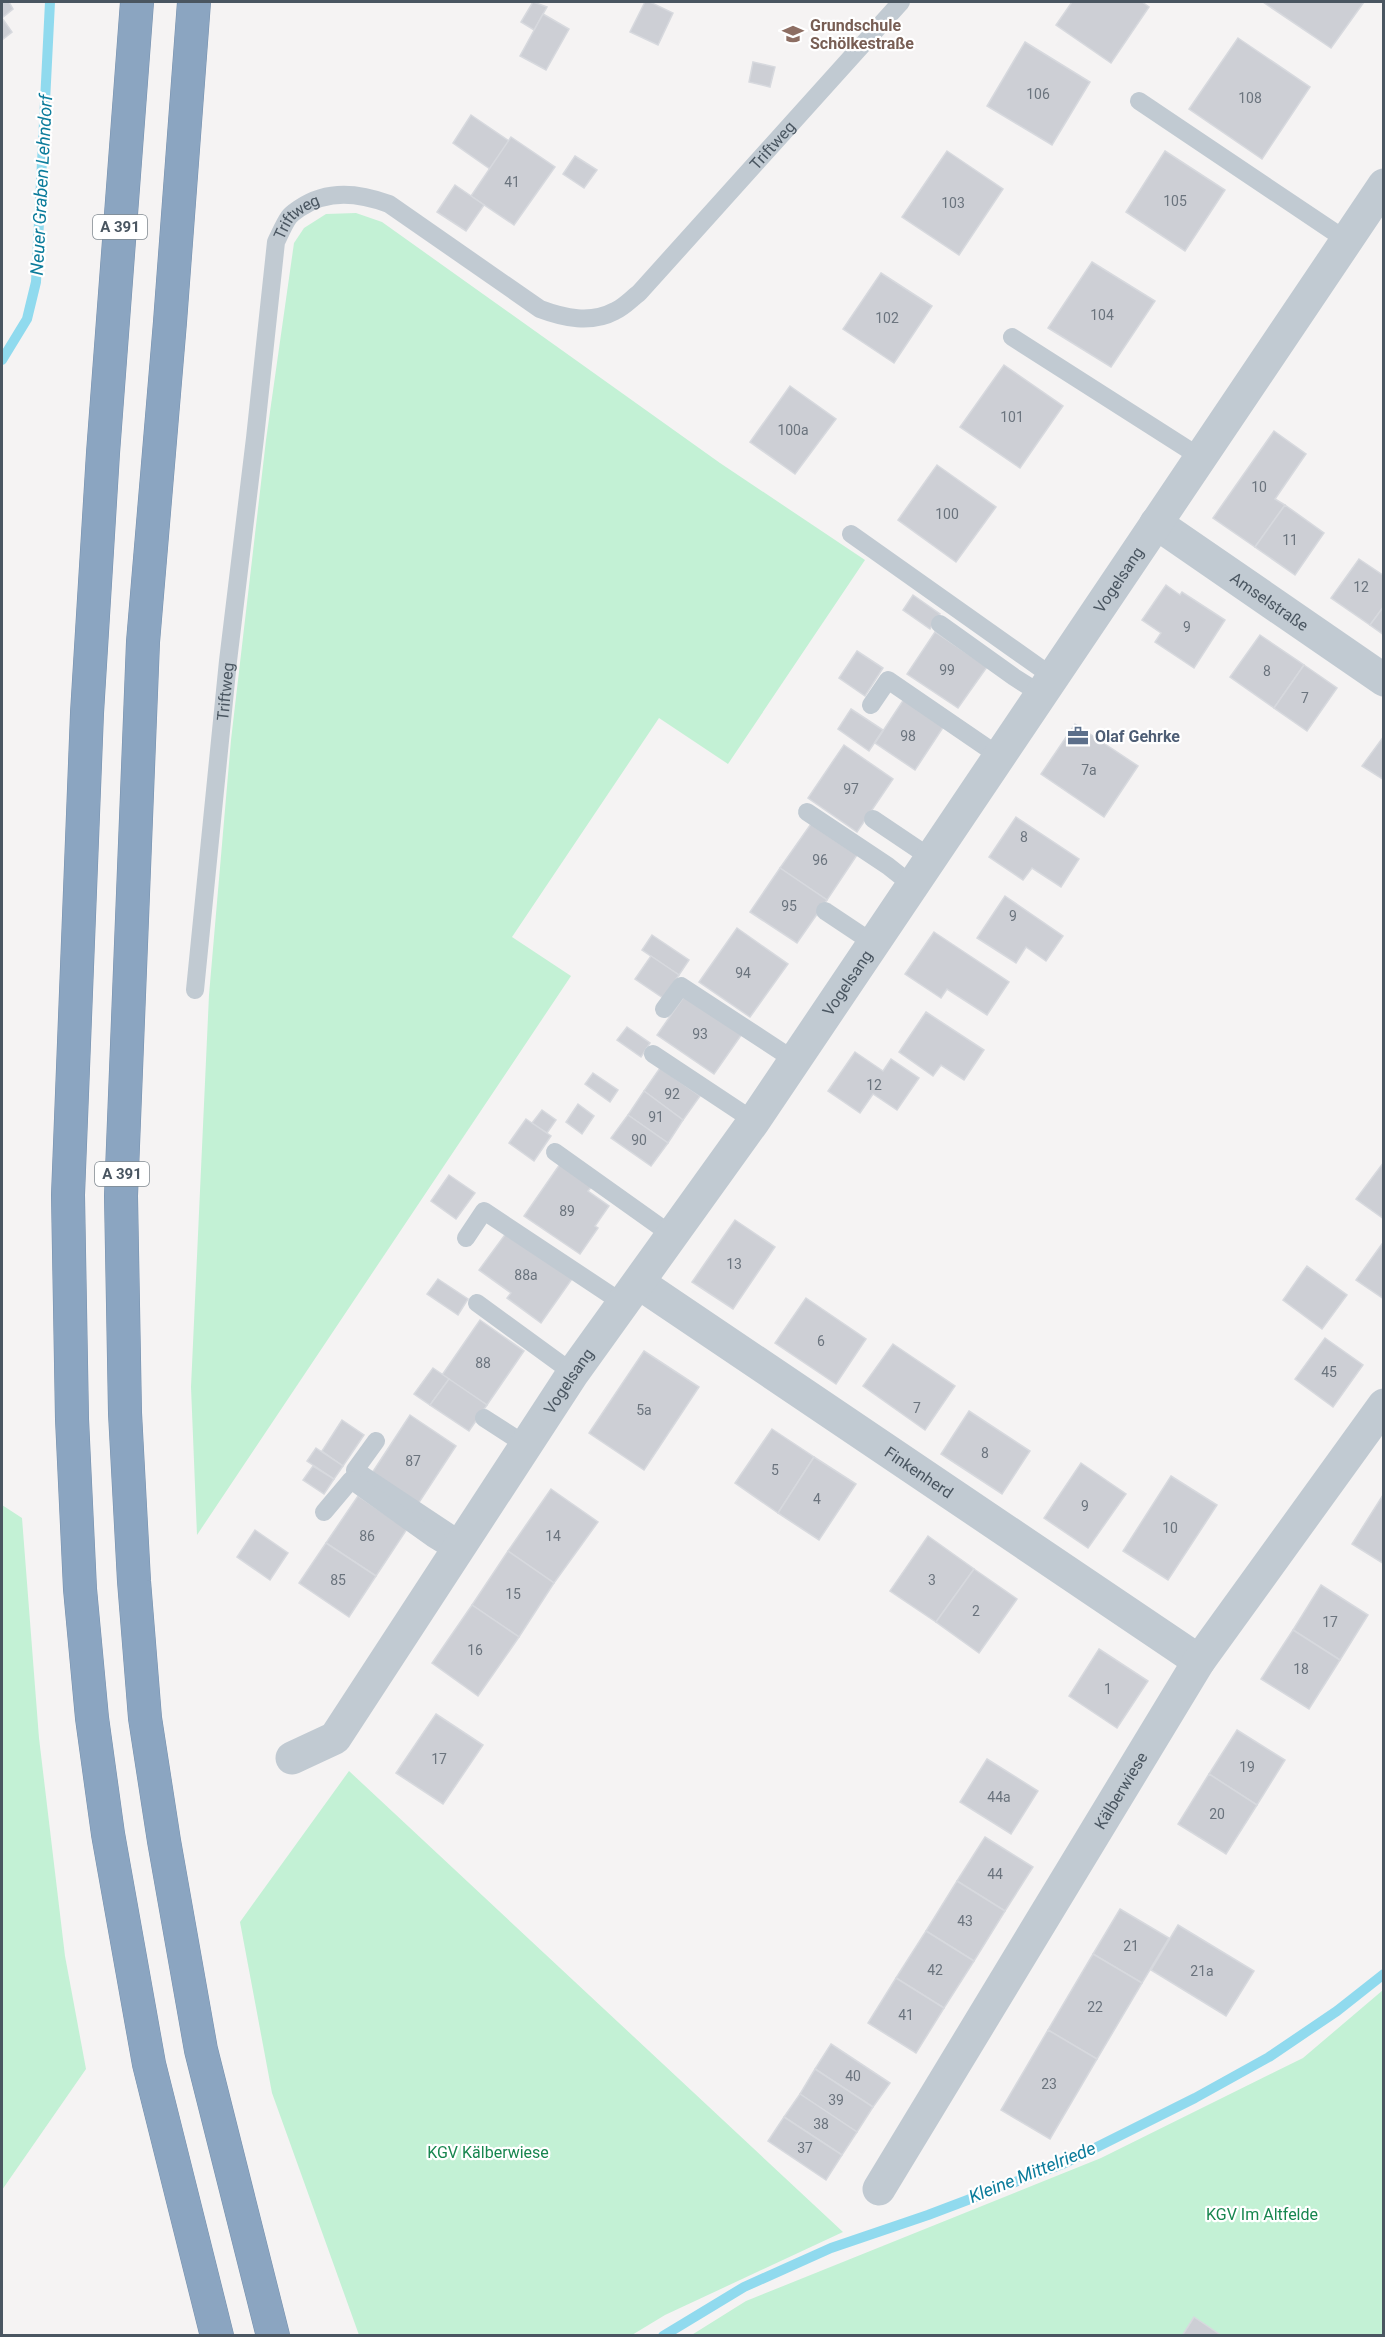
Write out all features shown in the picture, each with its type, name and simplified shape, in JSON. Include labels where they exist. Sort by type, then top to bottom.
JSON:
[{"type":"highway","name":"A 391","points":[[137,2],[103,453],[86,724],[68,1195],[72,1419],[80,1589],[92,1718],[108,1834],[149,2064],[217,2336]]},
{"type":"highway","name":"A 391","points":[[194,2],[143,642],[121,1196],[125,1413],[134,1581],[145,1718],[164,1841],[201,2050],[273,2336]]},
{"type":"street","name":"Vogelsang","points":[[292,1758],[335,1738],[573,1373],[754,1121],[1383,185]]},
{"type":"street","name":"Amselstraße","points":[[1156,523],[1383,680]]},
{"type":"street","name":"Finkenherd","points":[[631,1294],[1199,1661]]},
{"type":"street","name":"Kälberwiese","points":[[879,2188],[1199,1661],[1383,1405]]},
{"type":"lane","name":"Triftweg","points":[[195,990],[228,661],[276,242],[290,215],[306,204],[326,196],[349,194],[370,197],[389,204],[540,309],[565,318],[590,318],[615,312],[639,293],[901,2]]},
{"type":"lane","points":[[1139,101],[1346,240]]},
{"type":"lane","points":[[1012,337],[1200,457]]},
{"type":"lane","points":[[851,534],[1047,685]]},
{"type":"lane","points":[[940,624],[1014,677],[1047,685]]},
{"type":"lane","points":[[871,705],[888,680],[999,756]]},
{"type":"lane","points":[[807,812],[912,885]]},
{"type":"lane","points":[[873,819],[931,858]]},
{"type":"lane","points":[[825,910],[873,943]]},
{"type":"lane","points":[[664,1009],[681,986],[794,1060]]},
{"type":"lane","points":[[653,1054],[754,1121]]},
{"type":"lane","points":[[555,1152],[673,1236]]},
{"type":"lane","points":[[466,1238],[484,1211],[631,1294]]},
{"type":"lane","points":[[477,1304],[573,1373]]},
{"type":"lane","points":[[484,1418],[526,1445]]},
{"type":"lane","points":[[376,1441],[356,1470],[459,1546]]},
{"type":"lane","points":[[324,1512],[351,1480],[432,1538],[459,1546]]},
{"type":"green space","points":[[356,213],[382,222],[720,463],[865,560],[728,764],[659,718],[512,937],[571,976],[197,1535],[191,1387],[209,995],[231,740],[266,440],[294,243],[304,228],[326,214]]},
{"type":"green space","points":[[2,1505],[22,1518],[39,1738],[65,1956],[86,2069],[2,2190]]},
{"type":"green space","name":"KGV Kälberwiese","points":[[349,1771],[843,2232],[665,2315],[632,2335],[359,2335],[272,2093],[240,1922]]},
{"type":"green space","name":"KGV Im Altfelde","points":[[1383,1990],[1383,2335],[690,2336],[746,2301],[1101,2158],[1303,2058]]},
{"type":"building","points":[[2,2],[9,2],[13,9],[2,18]]},
{"type":"building","points":[[533,2],[547,7],[534,30],[521,22]]},
{"type":"building","points":[[645,2],[650,2],[673,13],[658,45],[630,32]]},
{"type":"building","points":[[1072,2],[1142,2],[1149,7],[1111,63],[1056,25]]},
{"type":"building","points":[[1263,2],[1364,2],[1331,48]]},
{"type":"building","points":[[543,14],[569,29],[546,70],[520,56]]},
{"type":"building","points":[[2,18],[12,32],[2,40]]},
{"type":"building","points":[[1238,38],[1310,87],[1262,159],[1189,109]]},
{"type":"building","points":[[1025,42],[1090,82],[1052,145],[987,106]]},
{"type":"building","points":[[753,62],[775,67],[770,87],[749,82]]},
{"type":"building","points":[[471,115],[509,141],[490,169],[453,143]]},
{"type":"building","points":[[511,137],[555,167],[514,225],[471,196]]},
{"type":"building","points":[[947,151],[1003,189],[959,255],[902,217]]},
{"type":"building","points":[[1165,151],[1225,190],[1185,251],[1126,212]]},
{"type":"building","points":[[575,156],[597,170],[584,188],[563,174]]},
{"type":"building","points":[[455,185],[484,205],[466,231],[437,212]]},
{"type":"building","points":[[1092,262],[1155,301],[1111,367],[1048,328]]},
{"type":"building","points":[[881,273],[932,306],[894,363],[843,329]]},
{"type":"building","points":[[1004,365],[1063,406],[1020,468],[960,427]]},
{"type":"building","points":[[790,386],[836,419],[795,474],[750,442]]},
{"type":"building","points":[[1274,431],[1306,454],[1275,499],[1285,505],[1255,547],[1213,518]]},
{"type":"building","points":[[937,465],[996,507],[956,562],[898,520]]},
{"type":"building","points":[[1285,505],[1324,533],[1295,575],[1255,547]]},
{"type":"building","points":[[1359,559],[1384,576],[1384,606],[1370,625],[1331,598]]},
{"type":"building","points":[[1166,585],[1180,595],[1182,592],[1225,620],[1194,668],[1155,642],[1161,633],[1142,620]]},
{"type":"building","points":[[913,595],[940,614],[930,629],[903,610]]},
{"type":"building","points":[[1384,606],[1384,635],[1370,625]]},
{"type":"building","points":[[935,632],[987,667],[958,708],[907,674]]},
{"type":"building","points":[[1260,635],[1304,665],[1274,708],[1230,677]]},
{"type":"building","points":[[857,651],[883,668],[865,696],[839,678]]},
{"type":"building","points":[[1304,665],[1337,688],[1307,731],[1274,708]]},
{"type":"building","points":[[906,696],[946,723],[915,770],[875,743]]},
{"type":"building","points":[[851,709],[883,730],[869,751],[838,729]]},
{"type":"building","points":[[1075,724],[1138,766],[1104,817],[1041,774]]},
{"type":"building","points":[[1384,736],[1384,780],[1362,766]]},
{"type":"building","points":[[844,745],[893,779],[857,832],[808,798]]},
{"type":"building","points":[[1016,817],[1079,859],[1061,887],[1032,868],[1023,880],[989,857]]},
{"type":"building","points":[[813,821],[859,852],[827,900],[780,868]]},
{"type":"building","points":[[780,868],[827,900],[797,943],[750,912]]},
{"type":"building","points":[[1005,896],[1063,936],[1046,961],[1026,947],[1016,963],[977,938]]},
{"type":"building","points":[[737,928],[788,964],[750,1017],[699,982]]},
{"type":"building","points":[[934,932],[1009,982],[987,1015],[947,989],[941,998],[905,974]]},
{"type":"building","points":[[652,935],[689,960],[679,975],[642,950]]},
{"type":"building","points":[[651,956],[679,975],[663,998],[635,979]]},
{"type":"building","points":[[685,995],[742,1034],[714,1074],[657,1035]]},
{"type":"building","points":[[926,1012],[984,1050],[964,1080],[941,1065],[933,1076],[899,1052]]},
{"type":"building","points":[[627,1027],[650,1043],[641,1057],[617,1040]]},
{"type":"building","points":[[855,1052],[883,1071],[891,1059],[919,1078],[897,1110],[873,1094],[860,1113],[828,1091]]},
{"type":"building","points":[[660,1068],[700,1096],[683,1120],[644,1091]]},
{"type":"building","points":[[593,1073],[618,1090],[610,1102],[585,1084]]},
{"type":"building","points":[[644,1091],[683,1120],[668,1143],[628,1115]]},
{"type":"building","points":[[578,1104],[594,1116],[582,1134],[566,1122]]},
{"type":"building","points":[[542,1110],[556,1120],[547,1133],[532,1123]]},
{"type":"building","points":[[628,1115],[668,1143],[651,1166],[611,1138]]},
{"type":"building","points":[[526,1119],[551,1136],[534,1161],[509,1143]]},
{"type":"building","points":[[1384,1162],[1384,1219],[1356,1199]]},
{"type":"building","points":[[560,1164],[592,1186],[588,1191],[609,1206],[595,1226],[598,1228],[580,1254],[524,1216]]},
{"type":"building","points":[[449,1175],[475,1193],[456,1219],[431,1201]]},
{"type":"building","points":[[735,1220],[775,1247],[733,1309],[692,1282]]},
{"type":"building","points":[[507,1232],[572,1279],[541,1323],[507,1298],[511,1293],[479,1270]]},
{"type":"building","points":[[1382,1244],[1384,1245],[1384,1299],[1356,1280]]},
{"type":"building","points":[[1307,1266],[1347,1295],[1322,1329],[1283,1300]]},
{"type":"building","points":[[438,1279],[468,1299],[458,1315],[427,1294]]},
{"type":"building","points":[[806,1298],[866,1339],[836,1384],[775,1343]]},
{"type":"building","points":[[480,1320],[524,1351],[487,1405],[442,1375]]},
{"type":"building","points":[[1325,1338],[1363,1365],[1333,1407],[1295,1379]]},
{"type":"building","points":[[893,1344],[955,1386],[925,1430],[863,1386]]},
{"type":"building","points":[[644,1351],[699,1387],[644,1470],[589,1433]]},
{"type":"building","points":[[433,1368],[449,1379],[430,1405],[414,1394]]},
{"type":"building","points":[[449,1379],[487,1405],[469,1431],[430,1405]]},
{"type":"building","points":[[969,1411],[1030,1451],[1002,1494],[941,1454]]},
{"type":"building","points":[[410,1415],[456,1446],[416,1507],[370,1476]]},
{"type":"building","points":[[342,1420],[364,1435],[343,1466],[322,1451]]},
{"type":"building","points":[[772,1429],[814,1457],[778,1513],[735,1483]]},
{"type":"building","points":[[316,1448],[343,1466],[334,1479],[307,1461]]},
{"type":"building","points":[[814,1457],[856,1484],[819,1540],[778,1513]]},
{"type":"building","points":[[1081,1463],[1126,1494],[1088,1548],[1044,1518]]},
{"type":"building","points":[[313,1466],[334,1479],[324,1494],[303,1480]]},
{"type":"building","points":[[1171,1476],[1217,1505],[1168,1580],[1123,1551]]},
{"type":"building","points":[[551,1489],[598,1522],[554,1583],[508,1551]]},
{"type":"building","points":[[1384,1495],[1384,1564],[1352,1544]]},
{"type":"building","points":[[358,1496],[407,1529],[376,1576],[326,1543]]},
{"type":"building","points":[[255,1530],[288,1553],[270,1580],[237,1557]]},
{"type":"building","points":[[928,1536],[974,1569],[936,1622],[890,1591]]},
{"type":"building","points":[[326,1543],[376,1576],[349,1617],[299,1583]]},
{"type":"building","points":[[508,1551],[554,1583],[519,1637],[472,1605]]},
{"type":"building","points":[[974,1569],[1017,1599],[979,1653],[936,1622]]},
{"type":"building","points":[[1321,1585],[1368,1615],[1340,1660],[1293,1630]]},
{"type":"building","points":[[472,1605],[519,1637],[478,1696],[432,1663]]},
{"type":"building","points":[[1293,1630],[1340,1660],[1309,1709],[1261,1679]]},
{"type":"building","points":[[1099,1649],[1148,1681],[1117,1728],[1069,1696]]},
{"type":"building","points":[[436,1714],[483,1745],[443,1804],[396,1773]]},
{"type":"building","points":[[1237,1730],[1285,1760],[1257,1805],[1209,1774]]},
{"type":"building","points":[[987,1759],[1038,1791],[1011,1834],[960,1802]]},
{"type":"building","points":[[1209,1774],[1257,1805],[1226,1854],[1178,1824]]},
{"type":"building","points":[[985,1837],[1033,1867],[1005,1911],[957,1881]]},
{"type":"building","points":[[957,1881],[1005,1911],[974,1961],[926,1931]]},
{"type":"building","points":[[1120,1909],[1169,1938],[1142,1983],[1093,1954]]},
{"type":"building","points":[[1178,1925],[1254,1971],[1226,2016],[1151,1970]]},
{"type":"building","points":[[926,1931],[974,1961],[944,2008],[896,1978]]},
{"type":"building","points":[[1093,1954],[1142,1983],[1097,2059],[1048,2030]]},
{"type":"building","points":[[896,1978],[944,2008],[916,2053],[868,2023]]},
{"type":"building","points":[[1048,2030],[1097,2059],[1050,2139],[1001,2110]]},
{"type":"building","points":[[831,2044],[890,2083],[873,2107],[815,2069]]},
{"type":"building","points":[[815,2069],[873,2107],[857,2132],[800,2094]]},
{"type":"building","points":[[800,2094],[857,2132],[842,2155],[784,2117]]},
{"type":"building","points":[[784,2117],[842,2155],[826,2180],[768,2141]]},
{"type":"building","points":[[1194,2317],[1222,2336],[1182,2336]]},
{"type":"waterway","name":"Neuer Graben Lehndorf","points":[[2,360],[27,319],[36,282],[50,2]]},
{"type":"waterway","name":"Kleine Mittelriede","points":[[663,2336],[744,2287],[831,2248],[928,2215],[1065,2163],[1195,2098],[1269,2057],[1337,2011],[1384,1974]]},
{"type":"place","name":"Grundschule Schölkestraße","points":[[793,34]]},
{"type":"place","name":"Olaf Gehrke","points":[[1078,736]]}]
